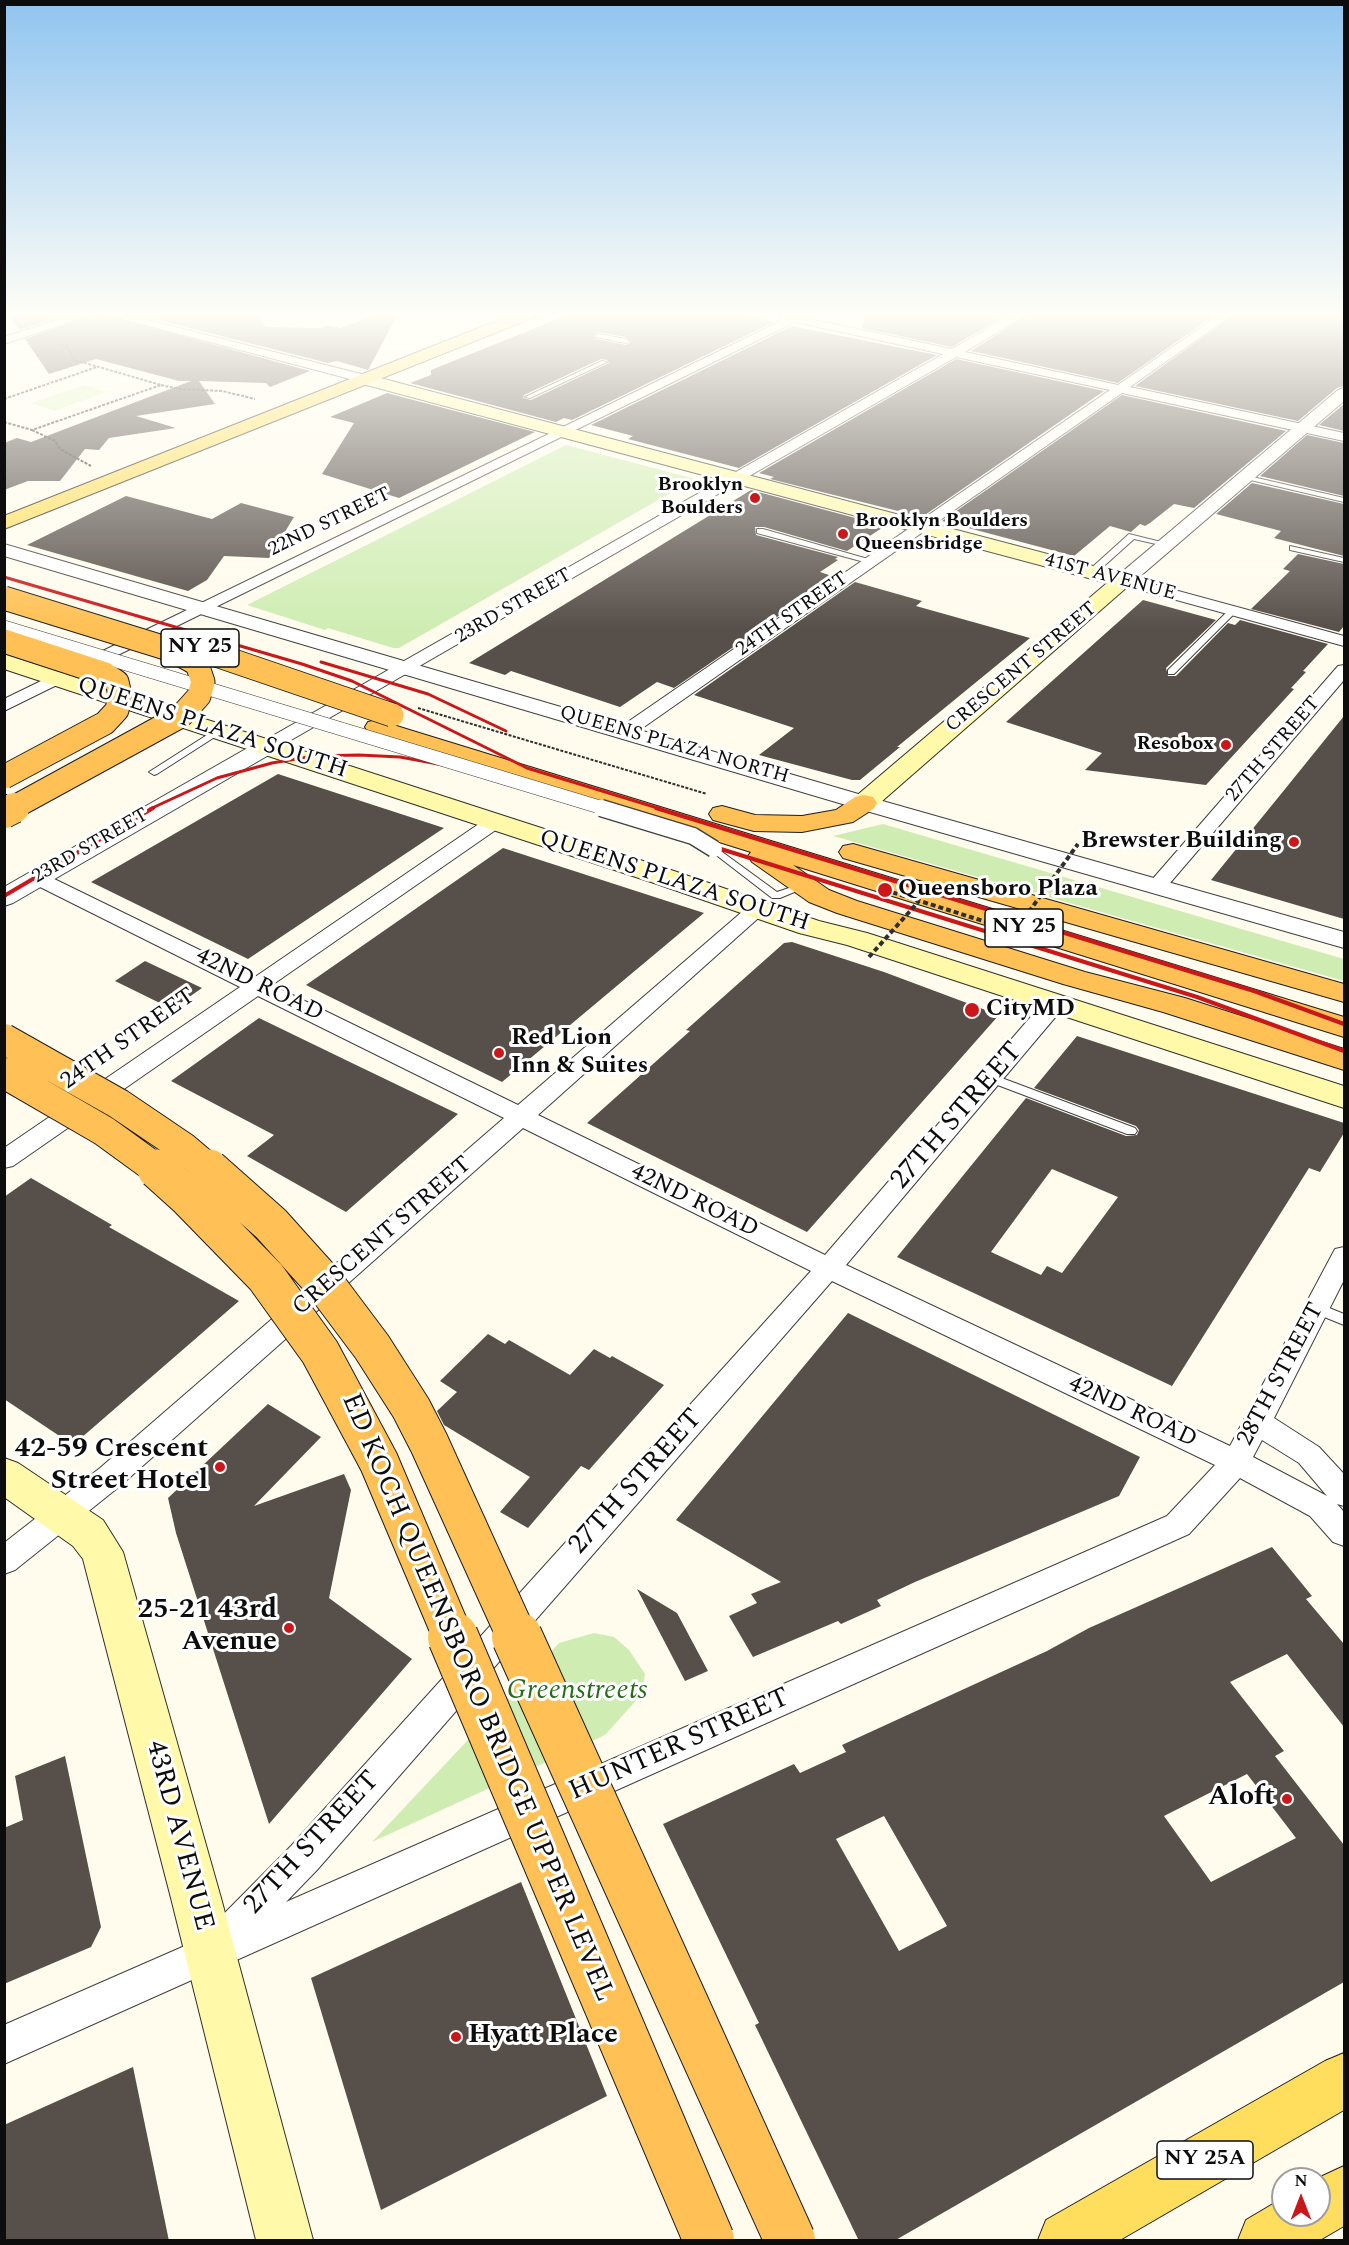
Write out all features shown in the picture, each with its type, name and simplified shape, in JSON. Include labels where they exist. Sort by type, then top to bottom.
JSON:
[{"type":"highway","name":"NY 25","points":[[4,590],[197,647],[378,726],[754,823],[1344,993]]},
{"type":"highway","points":[[4,598],[172,650],[197,664],[203,682],[195,702],[175,720],[4,813]]},
{"type":"highway","points":[[4,613],[154,657],[176,669],[187,686],[184,698],[166,716],[4,803]]},
{"type":"highway","name":"NY 25","points":[[4,613],[378,726],[1271,1004],[1344,1044]]},
{"type":"highway","points":[[4,641],[105,674],[117,682],[120,695],[117,710],[105,723],[4,777]]},
{"type":"highway","points":[[754,823],[793,825],[820,822],[844,816],[864,803]]},
{"type":"highway","name":"NY 25","points":[[698,827],[766,858],[819,896],[847,907],[1074,978],[1174,1005],[1344,1060]]},
{"type":"highway","points":[[1074,978],[1344,1081]]},
{"type":"highway","points":[[1271,1004],[1344,1027]]},
{"type":"highway","name":"ED KOCH QUEENSBORO BRIDGE UPPER LEVEL","points":[[4,1039],[127,1109],[184,1148],[246,1199],[352,1317],[372,1347],[411,1408],[429,1443],[790,2241]]},
{"type":"highway","name":"ED KOCH QUEENSBORO BRIDGE UPPER LEVEL","points":[[4,1073],[104,1131],[158,1170],[188,1196],[266,1277],[320,1352],[361,1425],[384,1473],[709,2241]]},
{"type":"main road","points":[[4,523],[267,419]]},
{"type":"main road","name":"41ST AVENUE","points":[[513,419],[1123,581]]},
{"type":"main road","name":"CRESCENT STREET","points":[[864,803],[1123,581]]},
{"type":"main road","name":"QUEENS PLAZA SOUTH","points":[[4,661],[493,823],[1344,1096]]},
{"type":"main road","name":"43RD AVENUE","points":[[4,1475],[88,1533],[102,1552],[285,2241]]},
{"type":"main road","name":"NY 25A","points":[[1066,2241],[1344,2080]]},
{"type":"main road","points":[[1331,2202],[1344,2194]]},
{"type":"main road","points":[[1266,2241],[1289,2227]]},
{"type":"street","name":"22ND STREET","points":[[4,706],[591,419]]},
{"type":"street","name":"23RD STREET","points":[[4,898],[841,419]]},
{"type":"street","name":"24TH STREET","points":[[625,732],[1077,419]]},
{"type":"street","points":[[1260,419],[1344,437]]},
{"type":"street","name":"CRESCENT STREET","points":[[1123,581],[1314,419]]},
{"type":"street","name":"QUEENS PLAZA NORTH","points":[[4,550],[864,803],[1344,940]]},
{"type":"street","name":"41ST AVENUE","points":[[1123,581],[1344,641]]},
{"type":"street","points":[[4,627],[378,726],[693,836],[714,849]]},
{"type":"street","name":"27TH STREET","points":[[1157,886],[1344,670]]},
{"type":"street","name":"24TH STREET","points":[[4,1160],[493,823]]},
{"type":"street","name":"42ND ROAD","points":[[37,878],[828,1268],[1236,1462],[1321,1507],[1344,1533]]},
{"type":"street","name":"CRESCENT STREET","points":[[4,1562],[119,1469],[758,909]]},
{"type":"street","name":"27TH STREET","points":[[210,1954],[304,1858],[828,1268],[1055,1003]]},
{"type":"street","name":"28TH STREET","points":[[1236,1462],[1344,1256]]},
{"type":"street","points":[[1257,1422],[1310,1455],[1344,1494]]},
{"type":"street","name":"HUNTER STREET","points":[[4,2045],[1178,1525],[1236,1462]]},
{"type":"lane","points":[[1244,477],[1344,500]]},
{"type":"lane","points":[[760,531],[871,561]]},
{"type":"lane","points":[[1091,573],[1132,536],[1165,544]]},
{"type":"lane","points":[[1293,548],[1344,560]]},
{"type":"lane","points":[[1171,672],[1233,611]]},
{"type":"lane","points":[[153,772],[218,731]]},
{"type":"lane","points":[[714,849],[776,896],[804,886]]},
{"type":"lane","points":[[991,1078],[1131,1131]]},
{"type":"lane","points":[[1317,1308],[1344,1320]]},
{"type":"path","points":[[32,430],[64,419]]},
{"type":"path","points":[[4,422],[32,430],[55,441],[60,449],[92,466]]},
{"type":"path","points":[[417,707],[699,792]]},
{"type":"path","points":[[885,890],[1015,931],[1078,844]]},
{"type":"path","points":[[869,957],[920,901]]},
{"type":"green space","points":[[566,445],[695,479],[399,648],[328,628],[325,630],[247,605]]},
{"type":"green space","points":[[883,824],[1344,959],[1344,981],[833,836]]},
{"type":"green space","name":"Greenstreets","points":[[594,1633],[614,1637],[629,1650],[645,1674],[642,1694],[605,1735],[372,1842],[559,1643]]},
{"type":"building","points":[[92,419],[145,419],[176,428],[109,438],[99,450],[85,449],[60,481],[28,481],[4,490],[4,443],[17,438],[31,442]]},
{"type":"building","points":[[337,419],[485,419],[535,432],[399,498],[322,474],[354,423]]},
{"type":"building","points":[[544,419],[562,419],[556,422]]},
{"type":"building","points":[[604,419],[825,419],[739,468],[628,439],[633,436],[591,425]]},
{"type":"building","points":[[853,419],[1064,419],[922,517],[770,479],[774,477],[759,473]]},
{"type":"building","points":[[1088,419],[1230,419],[1286,431],[1194,508],[1174,504],[1150,523],[1145,526],[1140,524],[1131,532],[1110,526],[1074,556],[942,521]]},
{"type":"building","points":[[1326,419],[1344,419],[1344,431],[1319,425]]},
{"type":"building","points":[[1307,435],[1344,443],[1344,496],[1260,476]]},
{"type":"building","points":[[1252,483],[1344,504],[1344,556],[1274,538],[1281,531],[1216,514]]},
{"type":"building","points":[[751,490],[885,526],[847,551],[764,527],[755,527],[756,535],[838,557],[835,559],[838,560],[820,572],[835,577],[674,688],[657,682],[620,707],[511,671],[505,675],[469,663]]},
{"type":"building","points":[[126,496],[212,519],[241,503],[294,517],[269,558],[224,556],[207,580],[188,591],[27,545]]},
{"type":"building","points":[[1298,554],[1344,564],[1344,626],[1339,632],[1251,609],[1290,571],[1283,569]]},
{"type":"building","points":[[855,582],[922,601],[916,606],[1030,638],[860,780],[852,780],[759,755],[794,728],[694,695]]},
{"type":"building","points":[[1143,600],[1216,620],[1166,668],[1168,676],[1176,676],[1228,623],[1235,625],[1240,620],[1328,644],[1303,671],[1306,672],[1291,688],[1294,689],[1206,785],[1085,770],[1102,753],[1006,722]]},
{"type":"building","name":"Brewster Building","points":[[1344,716],[1344,919],[1211,880],[1281,794]]},
{"type":"building","points":[[278,774],[444,828],[248,959],[91,882]]},
{"type":"building","points":[[503,848],[704,913],[502,1082],[306,985]]},
{"type":"building","points":[[792,942],[884,972],[999,1015],[807,1232],[587,1123],[690,1031],[686,1030],[784,943]]},
{"type":"building","points":[[145,961],[202,988],[172,1009],[115,981]]},
{"type":"building","points":[[259,1018],[458,1114],[346,1212],[247,1156],[274,1135],[171,1081]]},
{"type":"building","points":[[1077,1036],[1344,1123],[1344,1133],[1320,1172],[1309,1168],[1172,1386],[897,1257],[1026,1098],[1126,1136],[1137,1135],[1139,1130],[1136,1126],[1034,1088]],"holes":[[[1052,1169],[1118,1197],[1062,1273],[1047,1266],[1041,1275],[991,1252]]]},
{"type":"building","points":[[31,1178],[112,1225],[109,1227],[239,1301],[73,1445],[4,1399],[4,1197]]},
{"type":"building","points":[[848,1313],[1140,1457],[1119,1496],[915,1582],[877,1600],[881,1606],[841,1624],[838,1621],[753,1657],[729,1616],[757,1603],[751,1594],[781,1582],[676,1520]]},
{"type":"building","points":[[488,1334],[505,1344],[509,1340],[570,1375],[594,1349],[610,1358],[612,1356],[664,1385],[589,1470],[581,1466],[528,1528],[500,1512],[530,1477],[444,1425],[437,1411],[457,1392],[440,1381]]},
{"type":"building","name":"25-21 43rd Avenue","points":[[268,1404],[321,1437],[254,1506],[344,1474],[351,1490],[329,1598],[412,1659],[269,1824],[176,1533],[168,1498]]},
{"type":"building","points":[[1272,1547],[1312,1596],[1306,1599],[1344,1644],[1344,1727],[1287,1654],[1230,1682],[1284,1751],[1275,1756],[1344,1845],[1344,1982],[894,2241],[859,2241],[755,2025],[759,2023],[663,1824],[794,1764],[800,1773],[846,1752],[842,1745],[1047,1651],[1089,1628]],"holes":[[[1247,1774],[1296,1838],[1211,1882],[1164,1816]],[[884,1816],[947,1926],[899,1951],[836,1839]]]},
{"type":"building","points":[[637,1589],[677,1613],[708,1671],[685,1681]]},
{"type":"building","points":[[65,1756],[101,1927],[91,1947],[4,1984],[4,1828],[23,1820],[15,1776]]},
{"type":"building","name":"Hyatt Place","points":[[521,1882],[607,2096],[381,2210],[311,1978]]},
{"type":"building","points":[[133,2067],[169,2241],[4,2241],[4,2125]]},
{"type":"railway","points":[[4,577],[302,664],[352,681],[527,768],[661,809]]},
{"type":"railway","points":[[321,662],[428,694],[506,731]]},
{"type":"railway","points":[[150,809],[217,778],[272,763],[314,756],[359,755],[400,757],[465,769],[594,809]]},
{"type":"railway","points":[[4,896],[153,808]]},
{"type":"railway","points":[[589,808],[1197,997],[1344,1051]]},
{"type":"railway","points":[[656,808],[1254,991],[1344,1024]]},
{"type":"place","name":"Brooklyn Boulders","points":[[755,498]]},
{"type":"place","name":"Brooklyn Boulders Queensbridge","points":[[843,534]]},
{"type":"place","name":"Resobox","points":[[1226,745]]},
{"type":"place","name":"Brewster Building","points":[[1294,842]]},
{"type":"place","name":"Queensboro Plaza","points":[[885,890]]},
{"type":"place","name":"CityMD","points":[[972,1010]]},
{"type":"place","name":"Red Lion Inn & Suites","points":[[499,1053]]},
{"type":"place","name":"42-59 Crescent Street Hotel","points":[[220,1467]]},
{"type":"place","name":"25-21 43rd Avenue","points":[[289,1628]]},
{"type":"place","name":"Aloft","points":[[1287,1799]]},
{"type":"place","name":"Hyatt Place","points":[[456,2037]]}]
